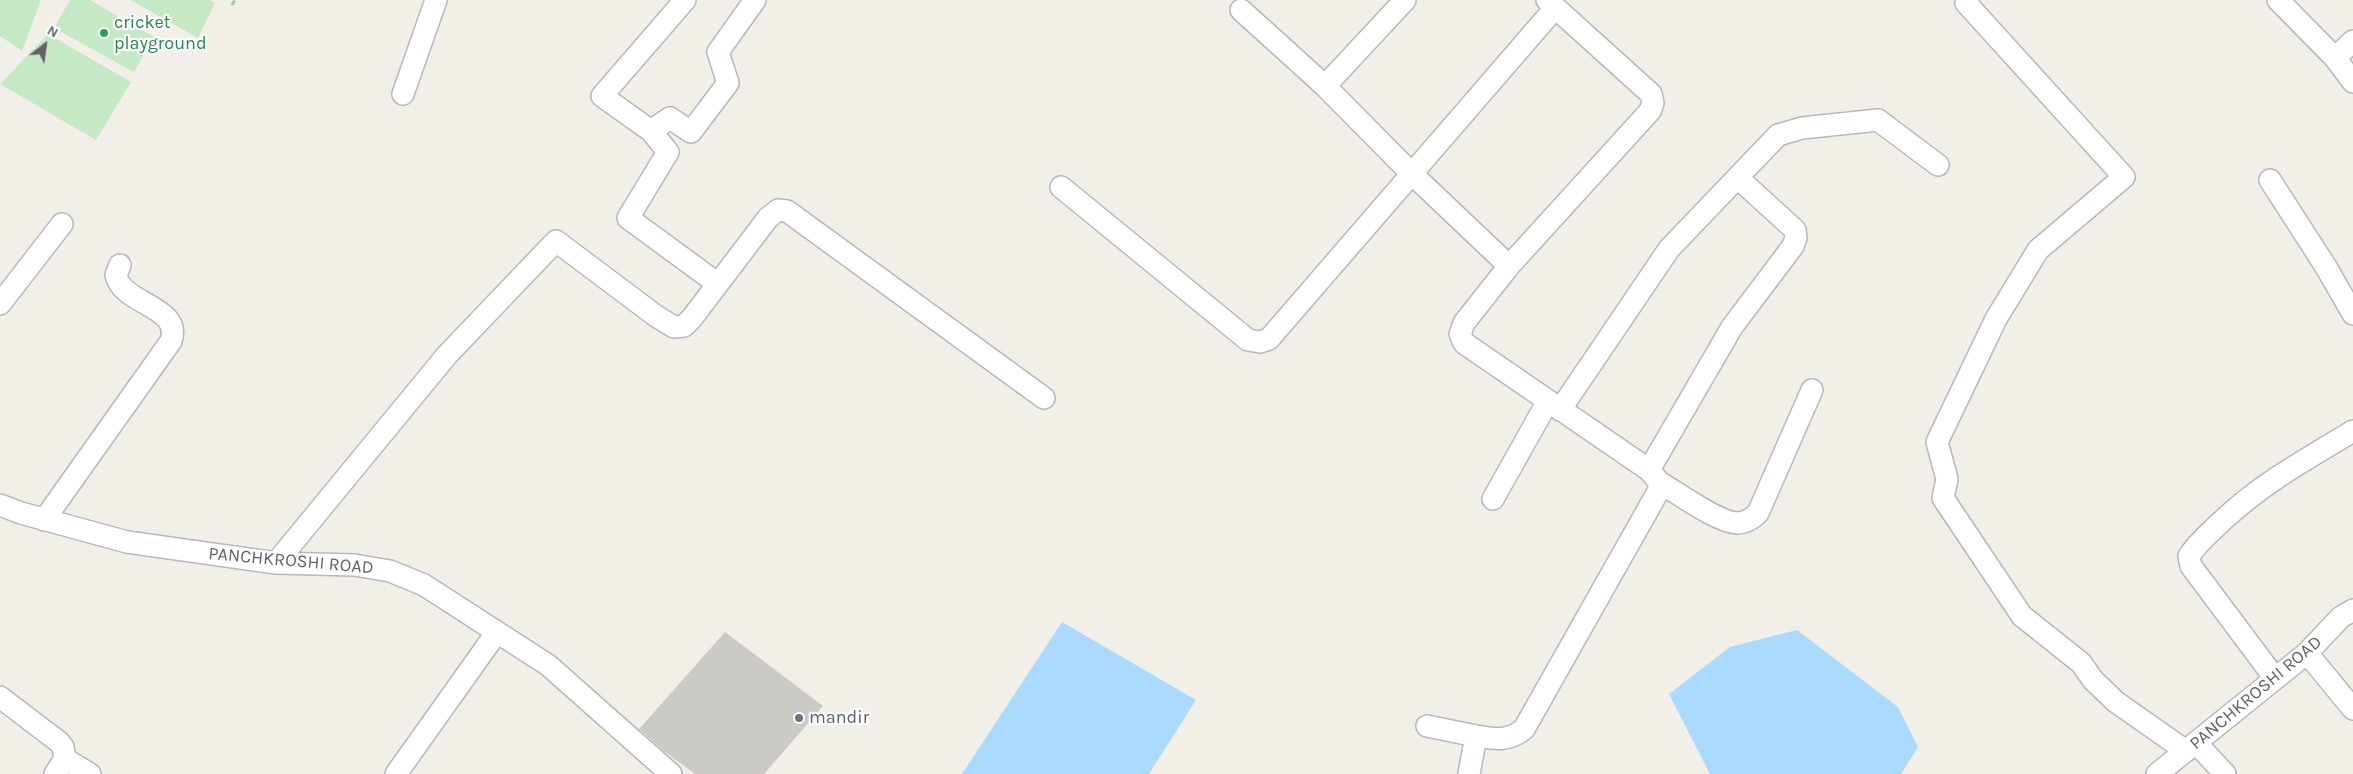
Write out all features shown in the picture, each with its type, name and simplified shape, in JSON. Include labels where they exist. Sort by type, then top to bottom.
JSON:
[{"type":"street","points":[[403,94],[436,0]]},
{"type":"street","points":[[685,0],[602,96],[651,132],[668,152],[628,218],[718,284]]},
{"type":"street","points":[[651,132],[670,118],[691,132],[728,83],[718,52],[755,0]]},
{"type":"street","points":[[1325,86],[1405,0]]},
{"type":"street","points":[[1968,0],[1966,3],[2124,177],[2038,250],[1996,319],[1938,442],[1948,479],[1943,498],[2022,616],[2082,663],[2093,680],[2116,702],[2191,747],[2225,774]]},
{"type":"street","points":[[2278,0],[2335,58],[2353,82]]},
{"type":"street","points":[[1061,187],[1248,340],[1260,342],[1269,339],[1411,173],[1551,4],[1651,94],[1653,103],[1650,111],[1509,266],[1464,323],[1460,334],[1464,344],[1654,476],[1723,520],[1738,523],[1750,520],[1758,513],[1812,390]]},
{"type":"street","points":[[1241,10],[1325,86],[1411,173],[1509,266]]},
{"type":"street","points":[[2335,58],[2353,41]]},
{"type":"street","points":[[1493,499],[1554,405],[1669,249],[1778,136],[1802,128],[1878,120],[1938,165]]},
{"type":"street","points":[[1427,726],[1504,740],[1515,737],[1524,729],[1659,490],[1654,476],[1732,327],[1793,246],[1796,238],[1795,230],[1738,178]]},
{"type":"street","points":[[2270,180],[2326,267],[2353,314]]},
{"type":"street","points":[[276,563],[447,355],[556,241],[656,316],[674,327],[684,326],[768,218],[775,212],[787,211],[1044,398]]},
{"type":"street","points":[[0,304],[62,224]]},
{"type":"street","points":[[44,520],[171,341],[174,332],[170,321],[122,288],[116,275],[120,265]]},
{"type":"street","points":[[2274,677],[2191,566],[2189,556],[2196,545],[2249,496],[2353,431]]},
{"type":"street","name":"PANCHKROSHI ROAD","points":[[0,505],[44,520],[127,542],[276,563],[354,565],[390,571],[424,585],[548,665],[672,774]]},
{"type":"street","name":"PANCHKROSHI ROAD","points":[[2157,774],[2274,677],[2306,653],[2341,617],[2353,610]]},
{"type":"street","points":[[396,774],[497,632]]},
{"type":"street","points":[[2306,653],[2353,709]]},
{"type":"street","points":[[0,697],[59,742],[63,747],[60,766],[90,774]]},
{"type":"street","points":[[1469,774],[1476,736]]},
{"type":"path","points":[[232,5],[235,0]]},
{"type":"green space","points":[[0,0],[41,0],[22,51],[0,36]]},
{"type":"green space","name":"cricket playground","points":[[70,0],[90,0],[154,37],[134,72],[54,28]]},
{"type":"green space","points":[[130,0],[210,0],[215,3],[198,38]]},
{"type":"green space","points":[[48,34],[131,82],[96,140],[0,84]]},
{"type":"water","points":[[1062,622],[1196,700],[1149,774],[962,774]]},
{"type":"water","points":[[1797,630],[1898,707],[1918,747],[1901,774],[1710,774],[1669,694],[1730,647]]},
{"type":"building","points":[[725,632],[823,706],[764,774],[695,774],[665,752],[639,729]]},
{"type":"place","name":"cricket playground","points":[[104,33]]},
{"type":"place","name":"mandir","points":[[799,718]]}]
